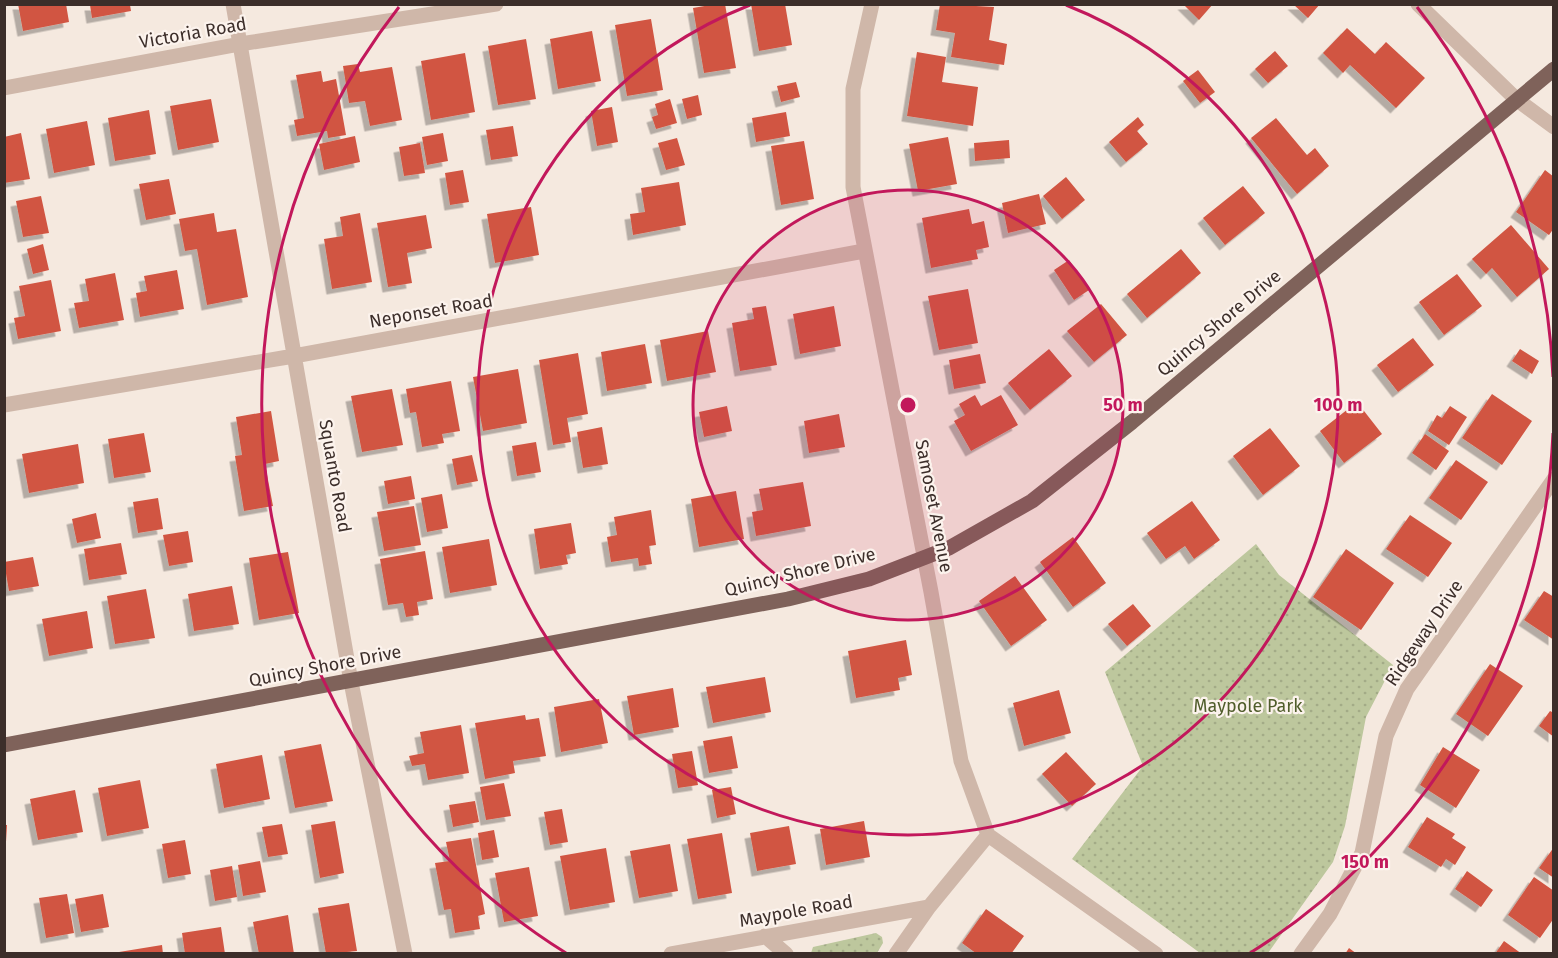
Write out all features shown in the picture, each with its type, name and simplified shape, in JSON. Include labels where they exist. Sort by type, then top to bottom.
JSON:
[{"type":"main road","name":"Quincy Shore Drive","points":[[4,745],[788,599],[870,579],[950,548],[1032,501],[1132,422],[1554,69]]},
{"type":"street","name":"Squanto Road","points":[[233,4],[351,681],[405,954]]},
{"type":"street","name":"Victoria Road","points":[[4,88],[240,44],[496,4]]},
{"type":"street","name":"Samoset Avenue","points":[[872,4],[853,89],[853,188],[961,761],[988,835]]},
{"type":"street","points":[[1418,4],[1516,99],[1554,127]]},
{"type":"street","name":"Neponset Road","points":[[4,405],[294,356],[864,251]]},
{"type":"street","name":"Ridgeway Drive","points":[[1301,954],[1330,914],[1362,853],[1386,736],[1407,689],[1554,479]]},
{"type":"street","points":[[896,954],[928,906],[988,835],[1156,954]]},
{"type":"street","name":"Maypole Road","points":[[671,954],[928,906]]},
{"type":"street","points":[[765,936],[786,954]]},
{"type":"green space","name":"Maypole Park","points":[[1256,544],[1279,575],[1393,665],[1366,717],[1345,826],[1333,862],[1268,953],[1200,953],[1072,859],[1143,766],[1105,672]]},
{"type":"green space","points":[[876,933],[882,937],[883,943],[877,953],[811,953],[813,947]]},
{"type":"building","points":[[18,4],[66,4],[69,22],[23,31]]},
{"type":"building","points":[[725,4],[736,68],[704,73],[693,8]]},
{"type":"building","points":[[751,4],[785,4],[792,45],[759,51]]},
{"type":"building","points":[[940,4],[994,7],[989,40],[1007,44],[1004,65],[951,57],[955,33],[936,30]]},
{"type":"building","points":[[1183,4],[1213,4],[1199,20]]},
{"type":"building","points":[[1293,4],[1320,4],[1308,18]]},
{"type":"building","points":[[90,5],[130,5],[131,11],[92,18]]},
{"type":"building","points":[[651,19],[663,90],[627,96],[615,25]]},
{"type":"building","points":[[1347,28],[1375,54],[1386,42],[1425,78],[1396,108],[1350,65],[1343,73],[1323,53]]},
{"type":"building","points":[[592,31],[601,81],[558,89],[550,39]]},
{"type":"building","points":[[526,39],[536,99],[498,105],[488,46]]},
{"type":"building","points":[[1275,51],[1288,66],[1268,83],[1255,69]]},
{"type":"building","points":[[917,52],[946,57],[942,82],[978,87],[973,126],[907,116]]},
{"type":"building","points":[[465,53],[475,112],[431,120],[421,61]]},
{"type":"building","points":[[358,64],[360,72],[392,67],[402,120],[370,126],[365,101],[349,103],[343,66]]},
{"type":"building","points":[[1198,70],[1215,92],[1200,103],[1183,81]]},
{"type":"building","points":[[321,71],[323,82],[336,79],[346,135],[328,138],[327,131],[297,136],[294,120],[304,118],[296,75]]},
{"type":"building","points":[[796,82],[800,97],[781,102],[777,86]]},
{"type":"building","points":[[698,95],[702,115],[687,119],[682,99]]},
{"type":"building","points":[[211,99],[219,142],[178,150],[170,106]]},
{"type":"building","points":[[670,99],[677,123],[656,129],[652,117],[658,115],[655,104]]},
{"type":"building","points":[[612,107],[618,142],[597,146],[591,111]]},
{"type":"building","points":[[149,110],[156,154],[115,161],[108,118]]},
{"type":"building","points":[[786,112],[790,136],[756,142],[752,118]]},
{"type":"building","points":[[1138,117],[1144,125],[1137,131],[1148,144],[1126,162],[1109,142]]},
{"type":"building","points":[[1276,118],[1307,155],[1315,148],[1329,166],[1297,194],[1251,138]]},
{"type":"building","points":[[87,121],[95,165],[54,173],[46,129]]},
{"type":"building","points":[[513,126],[518,156],[491,160],[486,130]]},
{"type":"building","points":[[21,133],[30,179],[4,183],[4,137]]},
{"type":"building","points":[[443,133],[448,161],[427,165],[422,137]]},
{"type":"building","points":[[355,136],[360,162],[324,170],[319,144]]},
{"type":"building","points":[[948,137],[957,184],[918,191],[909,144]]},
{"type":"building","points":[[677,138],[685,165],[666,170],[658,143]]},
{"type":"building","points":[[1009,140],[1010,158],[975,161],[974,143]]},
{"type":"building","points":[[804,141],[814,199],[781,205],[771,146]]},
{"type":"building","points":[[420,143],[425,173],[404,176],[399,147]]},
{"type":"building","points":[[463,170],[469,202],[450,205],[445,173]]},
{"type":"building","points":[[1545,170],[1554,177],[1554,228],[1549,235],[1516,212]]},
{"type":"building","points":[[1066,177],[1085,200],[1062,219],[1043,196]]},
{"type":"building","points":[[169,179],[176,214],[146,220],[139,184]]},
{"type":"building","points":[[679,182],[686,225],[633,235],[630,214],[645,212],[641,188]]},
{"type":"building","points":[[1243,186],[1265,213],[1225,245],[1203,218]]},
{"type":"building","points":[[1039,194],[1046,224],[1008,233],[1002,203]]},
{"type":"building","points":[[41,196],[49,233],[23,237],[16,201]]},
{"type":"building","points":[[531,207],[539,255],[495,263],[487,214]]},
{"type":"building","points":[[969,209],[972,224],[984,221],[989,247],[976,250],[978,259],[931,268],[922,218]]},
{"type":"building","points":[[214,213],[217,232],[236,229],[248,297],[207,305],[197,249],[185,251],[179,219]]},
{"type":"building","points":[[360,213],[372,282],[332,289],[324,239],[343,236],[340,217]]},
{"type":"building","points":[[426,215],[432,248],[407,253],[412,283],[388,287],[377,223]]},
{"type":"building","points":[[1511,225],[1549,269],[1517,297],[1492,268],[1486,274],[1472,259]]},
{"type":"building","points":[[43,244],[49,270],[33,274],[27,249]]},
{"type":"building","points":[[1181,249],[1201,273],[1147,318],[1127,294]]},
{"type":"building","points":[[1069,260],[1089,290],[1074,300],[1054,270]]},
{"type":"building","points":[[177,270],[184,309],[140,317],[136,293],[147,291],[144,276]]},
{"type":"building","points":[[115,273],[124,320],[79,328],[74,303],[89,301],[85,279]]},
{"type":"building","points":[[1457,274],[1482,306],[1444,335],[1419,302]]},
{"type":"building","points":[[51,280],[61,331],[18,339],[14,318],[25,316],[19,286]]},
{"type":"building","points":[[968,289],[978,343],[939,350],[928,296]]},
{"type":"building","points":[[1101,304],[1127,335],[1094,362],[1067,331]]},
{"type":"building","points":[[766,306],[777,365],[740,371],[732,323],[754,319],[752,308]]},
{"type":"building","points":[[834,306],[841,346],[800,354],[793,314]]},
{"type":"building","points":[[708,331],[716,372],[667,381],[660,340]]},
{"type":"building","points":[[1413,338],[1434,365],[1398,392],[1377,365]]},
{"type":"building","points":[[645,344],[652,383],[607,391],[601,352]]},
{"type":"building","points":[[1049,349],[1072,376],[1030,410],[1008,383]]},
{"type":"building","points":[[1520,349],[1539,361],[1532,374],[1512,361]]},
{"type":"building","points":[[578,353],[588,414],[567,418],[571,442],[553,445],[539,360]]},
{"type":"building","points":[[980,354],[986,383],[954,389],[949,360]]},
{"type":"building","points":[[518,369],[527,423],[483,431],[473,377]]},
{"type":"building","points":[[451,381],[460,431],[442,434],[444,443],[422,447],[416,412],[410,413],[406,389]]},
{"type":"building","points":[[392,389],[403,445],[362,452],[351,396]]},
{"type":"building","points":[[1492,394],[1532,421],[1502,465],[1462,438]]},
{"type":"building","points":[[975,395],[981,406],[1001,395],[1018,425],[971,451],[954,421],[965,415],[959,404]]},
{"type":"building","points":[[1357,402],[1382,434],[1344,463],[1320,431]]},
{"type":"building","points":[[727,406],[732,431],[704,437],[699,412]]},
{"type":"building","points":[[1450,406],[1467,417],[1449,445],[1428,431],[1437,415],[1442,418]]},
{"type":"building","points":[[271,411],[279,461],[265,464],[273,506],[244,511],[235,456],[242,455],[236,417]]},
{"type":"building","points":[[839,414],[845,447],[809,453],[804,421]]},
{"type":"building","points":[[602,427],[608,464],[583,468],[577,432]]},
{"type":"building","points":[[1270,428],[1300,466],[1263,495],[1233,456]]},
{"type":"building","points":[[144,433],[151,472],[114,478],[108,439]]},
{"type":"building","points":[[1425,434],[1449,451],[1436,470],[1412,453]]},
{"type":"building","points":[[536,442],[541,472],[517,476],[512,446]]},
{"type":"building","points":[[78,444],[84,483],[29,493],[22,454]]},
{"type":"building","points":[[472,455],[478,481],[457,485],[452,459]]},
{"type":"building","points":[[1456,460],[1488,482],[1461,520],[1429,498]]},
{"type":"building","points":[[411,476],[415,499],[388,504],[384,481]]},
{"type":"building","points":[[803,482],[811,526],[756,536],[752,512],[763,510],[759,489]]},
{"type":"building","points":[[736,491],[744,539],[699,547],[691,499]]},
{"type":"building","points":[[442,494],[448,528],[427,532],[421,498]]},
{"type":"building","points":[[158,498],[163,529],[138,533],[133,502]]},
{"type":"building","points":[[1192,501],[1220,540],[1194,559],[1185,546],[1166,559],[1147,533]]},
{"type":"building","points":[[414,506],[421,545],[384,551],[377,512]]},
{"type":"building","points":[[651,510],[656,545],[649,546],[652,564],[639,566],[638,558],[611,562],[607,537],[617,535],[614,517]]},
{"type":"building","points":[[96,513],[101,538],[77,543],[72,519]]},
{"type":"building","points":[[1410,515],[1452,543],[1428,577],[1386,549]]},
{"type":"building","points":[[571,523],[576,553],[566,555],[568,564],[540,569],[534,529]]},
{"type":"building","points":[[188,531],[193,562],[169,566],[163,535]]},
{"type":"building","points":[[1073,537],[1106,583],[1073,607],[1040,562]]},
{"type":"building","points":[[489,539],[497,585],[450,593],[442,547]]},
{"type":"building","points":[[121,543],[127,574],[89,580],[84,549]]},
{"type":"building","points":[[1346,549],[1394,583],[1361,630],[1313,597]]},
{"type":"building","points":[[425,551],[433,599],[417,602],[419,615],[406,617],[403,603],[388,605],[380,559]]},
{"type":"building","points":[[288,552],[299,613],[259,620],[249,558]]},
{"type":"building","points":[[33,557],[39,586],[9,591],[4,562]]},
{"type":"building","points":[[1015,576],[1047,620],[1011,646],[979,601]]},
{"type":"building","points":[[232,586],[239,624],[194,631],[188,594]]},
{"type":"building","points":[[146,589],[155,638],[115,644],[107,596]]},
{"type":"building","points":[[1544,591],[1554,597],[1554,640],[1524,620]]},
{"type":"building","points":[[1133,604],[1151,626],[1127,646],[1108,624]]},
{"type":"building","points":[[87,611],[93,648],[49,656],[42,619]]},
{"type":"building","points":[[906,640],[912,675],[898,678],[900,690],[856,698],[848,651]]},
{"type":"building","points":[[1490,664],[1523,686],[1488,736],[1456,714]]},
{"type":"building","points":[[765,677],[771,712],[713,723],[706,687]]},
{"type":"building","points":[[673,688],[679,727],[634,735],[627,696]]},
{"type":"building","points":[[1059,690],[1071,733],[1024,746],[1013,703]]},
{"type":"building","points":[[599,699],[608,743],[561,752],[554,707]]},
{"type":"building","points":[[1550,711],[1554,713],[1554,737],[1539,726]]},
{"type":"building","points":[[525,715],[526,720],[539,718],[546,756],[513,761],[515,773],[485,779],[475,723]]},
{"type":"building","points":[[461,725],[469,773],[428,780],[425,764],[412,766],[409,756],[424,753],[420,732]]},
{"type":"building","points":[[732,736],[738,768],[709,773],[703,741]]},
{"type":"building","points":[[321,744],[333,801],[295,808],[284,751]]},
{"type":"building","points":[[1443,747],[1480,770],[1456,808],[1420,785]]},
{"type":"building","points":[[692,751],[698,785],[678,788],[672,754]]},
{"type":"building","points":[[1066,752],[1096,784],[1072,806],[1042,774]]},
{"type":"building","points":[[262,755],[270,799],[224,808],[216,764]]},
{"type":"building","points":[[140,780],[149,828],[107,836],[98,788]]},
{"type":"building","points":[[504,783],[511,816],[486,820],[480,787]]},
{"type":"building","points":[[731,787],[736,814],[717,818],[712,790]]},
{"type":"building","points":[[75,790],[83,832],[38,840],[30,799]]},
{"type":"building","points":[[475,801],[479,822],[453,827],[449,805]]},
{"type":"building","points":[[562,809],[568,842],[550,845],[544,812]]},
{"type":"building","points":[[1427,817],[1455,834],[1452,838],[1466,847],[1455,865],[1446,859],[1441,867],[1408,847]]},
{"type":"building","points":[[335,821],[344,873],[320,878],[311,825]]},
{"type":"building","points":[[864,821],[870,857],[826,865],[820,829]]},
{"type":"building","points":[[282,824],[288,854],[268,857],[262,827]]},
{"type":"building","points":[[4,825],[7,825],[6,842],[4,841]]},
{"type":"building","points":[[789,826],[796,864],[757,871],[750,833]]},
{"type":"building","points":[[494,830],[499,857],[482,860],[478,833]]},
{"type":"building","points":[[722,833],[732,893],[698,899],[687,839]]},
{"type":"building","points":[[471,838],[485,914],[478,916],[480,929],[455,933],[451,909],[444,910],[435,863],[450,861],[446,842]]},
{"type":"building","points":[[185,840],[191,874],[168,878],[162,844]]},
{"type":"building","points":[[670,844],[678,891],[639,898],[630,851]]},
{"type":"building","points":[[1554,847],[1554,878],[1539,868]]},
{"type":"building","points":[[606,848],[615,902],[570,910],[560,856]]},
{"type":"building","points":[[260,861],[266,892],[243,896],[238,865]]},
{"type":"building","points":[[232,866],[237,897],[215,901],[210,870]]},
{"type":"building","points":[[529,867],[538,916],[504,922],[495,873]]},
{"type":"building","points":[[1467,871],[1493,890],[1481,907],[1455,889]]},
{"type":"building","points":[[1534,877],[1554,891],[1554,918],[1540,938],[1508,915]]},
{"type":"building","points":[[67,894],[74,933],[46,938],[39,898]]},
{"type":"building","points":[[103,894],[109,927],[81,932],[75,899]]},
{"type":"building","points":[[349,903],[357,951],[326,954],[318,908]]},
{"type":"building","points":[[986,909],[1024,936],[1011,954],[977,954],[962,943]]},
{"type":"building","points":[[288,915],[294,954],[259,954],[253,922]]},
{"type":"building","points":[[221,927],[225,954],[185,954],[182,933]]},
{"type":"building","points":[[1504,941],[1522,954],[1495,954]]},
{"type":"building","points":[[162,945],[163,954],[120,954],[119,952]]},
{"type":"building","points":[[1349,948],[1357,954],[1345,954]]}]
